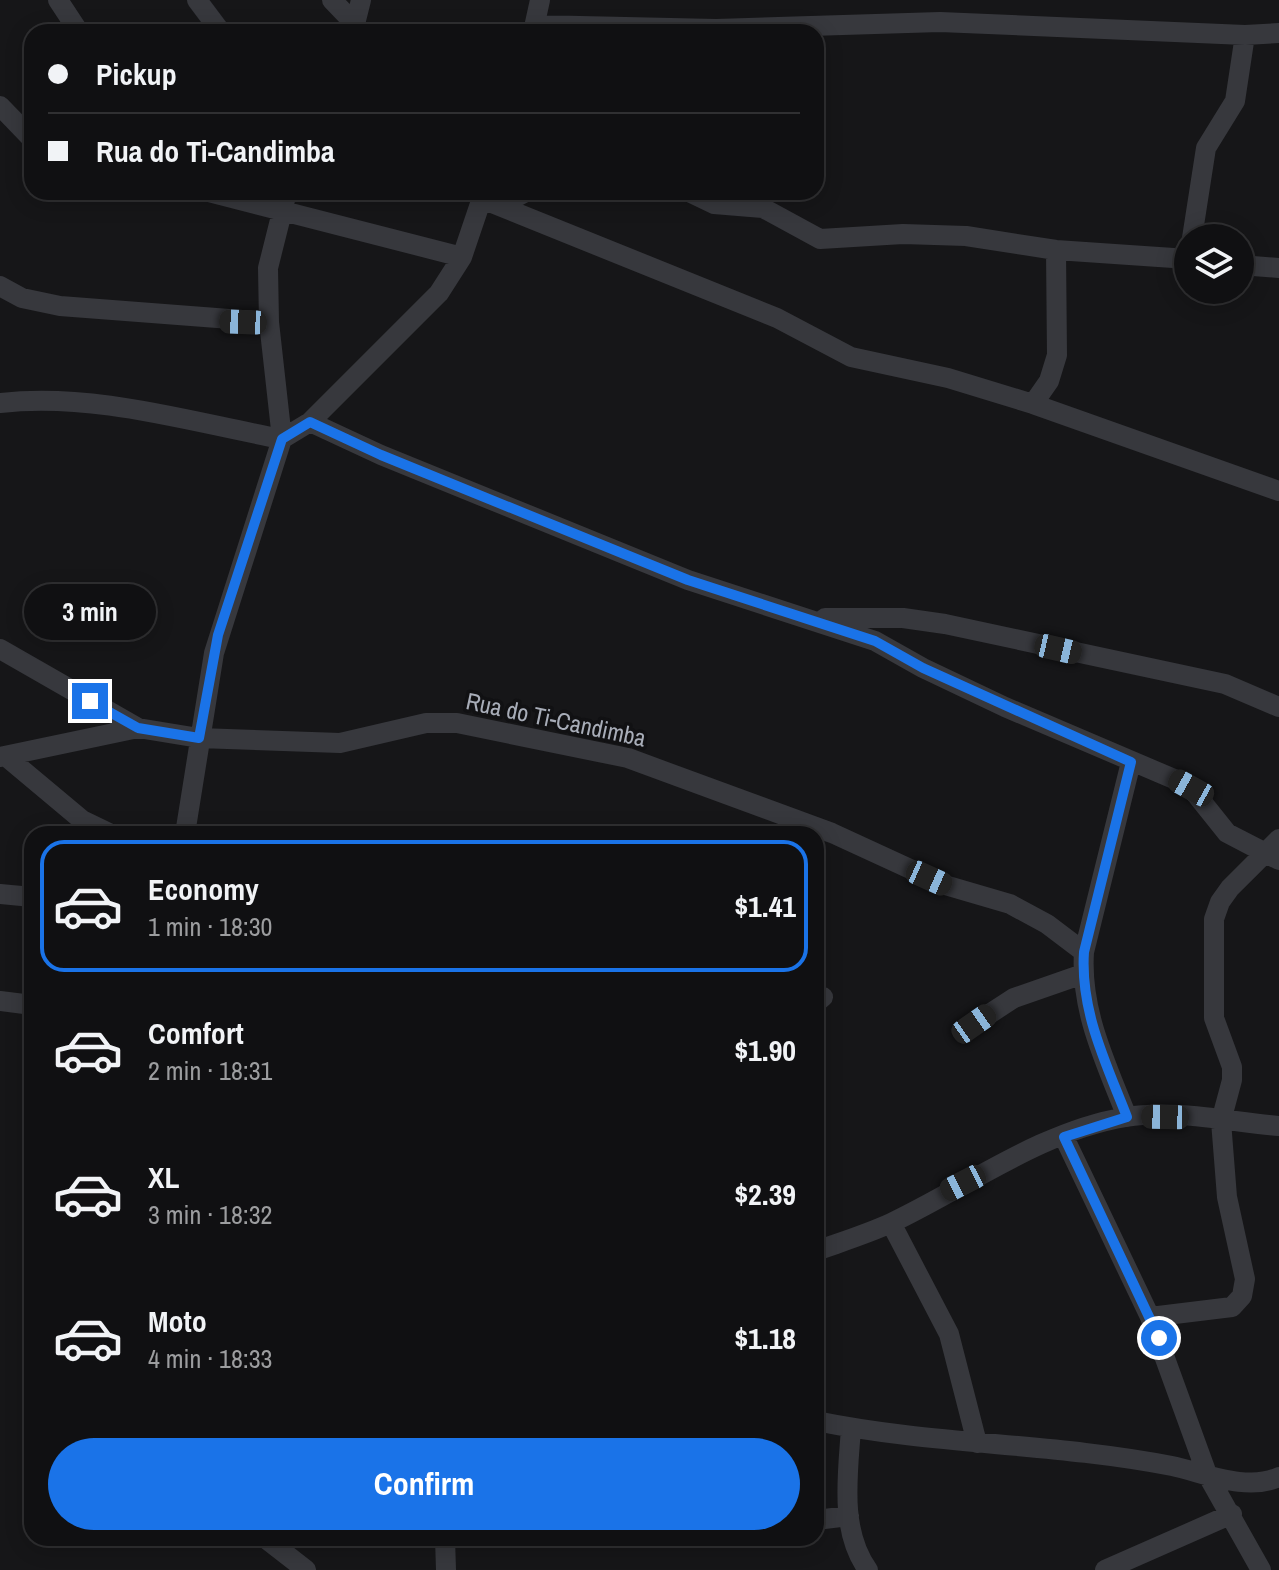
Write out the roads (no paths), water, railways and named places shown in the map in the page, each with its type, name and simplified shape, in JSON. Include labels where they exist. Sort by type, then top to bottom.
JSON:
[{"type":"street","points":[[58,0],[74,24]]},
{"type":"street","points":[[197,0],[215,24]]},
{"type":"street","points":[[332,0],[351,24]]},
{"type":"street","points":[[355,24],[361,0]]},
{"type":"street","points":[[535,24],[540,0]]},
{"type":"street","points":[[824,26],[940,22],[1245,35],[1279,33]]},
{"type":"street","points":[[1194,224],[1206,148],[1235,101],[1245,35]]},
{"type":"street","points":[[0,106],[24,131]]},
{"type":"street","points":[[236,200],[462,257]]},
{"type":"street","points":[[186,826],[218,635],[282,439],[269,322],[268,268],[284,200]]},
{"type":"street","points":[[0,403],[47,400],[122,409],[282,439],[310,422],[432,303],[462,257],[489,200]]},
{"type":"street","points":[[491,200],[777,318],[851,357],[948,378],[1033,404],[1279,491]]},
{"type":"street","points":[[706,200],[714,204],[763,208],[820,239],[903,234],[966,236],[1056,250],[1174,258]]},
{"type":"street","points":[[1033,404],[1049,381],[1057,355],[1056,250]]},
{"type":"street","points":[[1254,266],[1279,268]]},
{"type":"street","points":[[0,286],[22,298],[60,306],[269,322]]},
{"type":"street","points":[[310,422],[381,455],[688,580],[875,641],[923,668],[1191,788],[1227,833],[1275,851]]},
{"type":"street","points":[[809,618],[903,618],[945,624],[1225,684],[1279,707]]},
{"type":"street","name":"Rua do Ti-Candimba","points":[[0,649],[138,728],[199,738],[340,743],[426,723],[457,723],[628,758],[813,826]]},
{"type":"street","points":[[4,757],[138,728]]},
{"type":"street","points":[[4,757],[82,826]]},
{"type":"street","points":[[1127,1117],[1086,1004],[1083,974],[1084,952],[1131,762]]},
{"type":"street","name":"Rua do Ti-Candimba","points":[[824,830],[945,885],[1010,904],[1047,924],[1084,952]]},
{"type":"street","points":[[1150,1317],[1232,1307],[1242,1296],[1245,1279],[1227,1197],[1221,1121],[1232,1080],[1232,1067],[1214,1018],[1214,919],[1220,902],[1230,888],[1275,851]]},
{"type":"street","points":[[0,894],[24,896]]},
{"type":"street","points":[[974,1024],[1014,998],[1083,974]]},
{"type":"street","points":[[0,1001],[24,1004]]},
{"type":"street","points":[[824,1248],[891,1223],[981,1173],[1064,1137],[1127,1117],[1279,1126]]},
{"type":"street","points":[[1064,1137],[1150,1317],[1207,1474],[1261,1570]]},
{"type":"street","points":[[891,1223],[949,1334],[977,1443]]},
{"type":"street","points":[[824,1423],[1161,1464],[1257,1484],[1279,1477]]},
{"type":"street","points":[[851,1428],[849,1516],[858,1553],[868,1570]]},
{"type":"street","points":[[1105,1570],[1232,1514]]},
{"type":"street","points":[[824,1519],[849,1516]]},
{"type":"street","points":[[275,1546],[306,1570]]},
{"type":"street","points":[[445,1546],[446,1570]]}]
